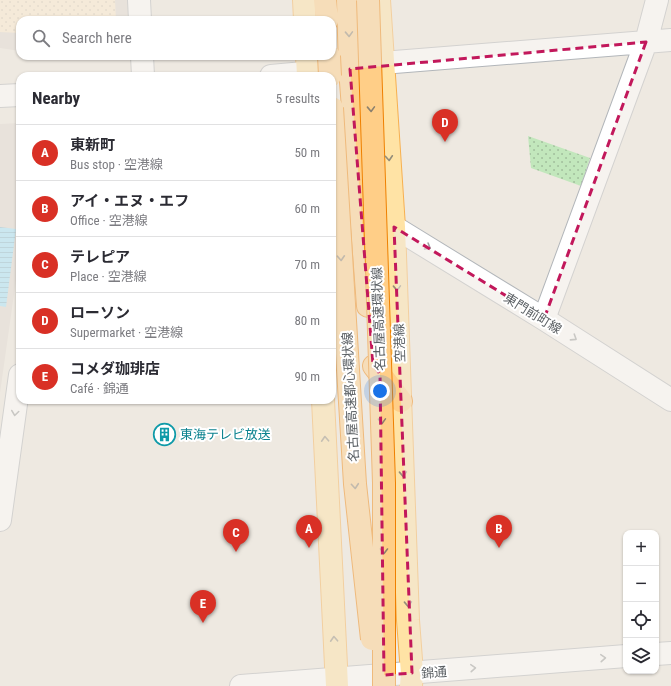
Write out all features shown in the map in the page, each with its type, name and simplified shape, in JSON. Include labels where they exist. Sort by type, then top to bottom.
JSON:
[{"type":"highway","points":[[325,0],[327,16]]},
{"type":"highway","points":[[348,0],[350,68],[373,364],[401,401]]},
{"type":"highway","name":"名古屋高速環状線","points":[[368,0],[384,483],[384,686]]},
{"type":"highway","points":[[329,60],[330,72]]},
{"type":"highway","name":"名古屋高速都心環状線","points":[[336,173],[355,484],[377,686]]},
{"type":"main road","points":[[304,0],[305,16]]},
{"type":"main road","name":"空港線","points":[[379,0],[394,227],[411,680]]},
{"type":"main road","points":[[323,404],[337,682]]},
{"type":"street","points":[[139,0],[140,16]]},
{"type":"street","points":[[544,319],[646,42],[657,0]]},
{"type":"street","points":[[289,72],[307,68],[350,68],[382,63],[671,40]]},
{"type":"street","points":[[142,60],[143,72]]},
{"type":"street","points":[[0,96],[16,95]]},
{"type":"street","name":"東門前町線","points":[[394,227],[544,319],[671,400]]},
{"type":"street","points":[[0,520],[16,404]]},
{"type":"street","points":[[659,654],[671,653]]},
{"type":"street","name":"錦通","points":[[241,686],[411,680],[623,656]]},
{"type":"highlighted area","points":[[646,42],[544,319],[394,227],[412,673],[384,675],[380,374],[373,364],[350,69]]},
{"type":"shaded area","points":[[0,0],[131,0],[132,16],[16,16],[16,50],[0,48]]},
{"type":"shaded area","points":[[16,123],[16,280],[0,393],[0,124]]},
{"type":"green space","points":[[528,136],[590,158],[581,186],[531,168]]},
{"type":"sand","points":[[0,0],[115,0],[116,16],[16,16],[16,33],[0,32]]},
{"type":"water","points":[[0,227],[16,229],[6,307],[0,306]]},
{"type":"place","name":"ローソン","points":[[445,142]]},
{"type":"place","name":"東海テレビ放送","points":[[164,434]]},
{"type":"place","name":"東新町","points":[[309,548]]},
{"type":"place","name":"アイ・エヌ・エフ","points":[[499,548]]},
{"type":"place","name":"テレピア","points":[[236,552]]},
{"type":"place","name":"コメダ珈琲店","points":[[203,623]]}]
